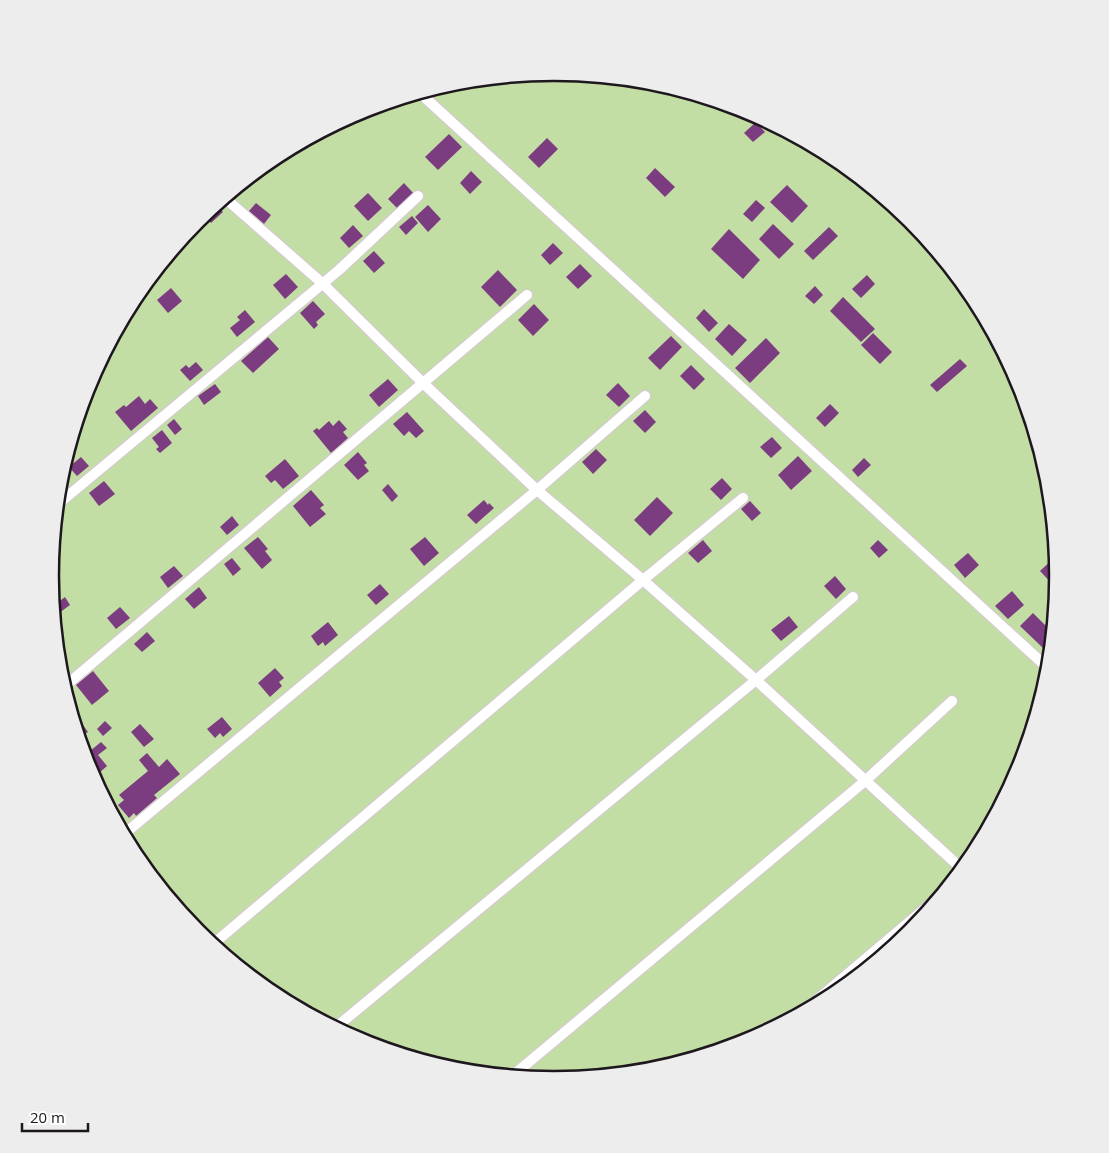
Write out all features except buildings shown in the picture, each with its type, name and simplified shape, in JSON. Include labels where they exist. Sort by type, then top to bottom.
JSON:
[{"type":"lane","points":[[426,98],[1043,663]]},
{"type":"lane","points":[[65,498],[339,270],[418,196]]},
{"type":"lane","points":[[230,202],[322,283],[424,384],[537,490],[756,680],[957,865]]},
{"type":"lane","points":[[70,683],[527,295]]},
{"type":"lane","points":[[129,831],[537,490],[645,396]]},
{"type":"lane","points":[[217,939],[643,580],[743,498]]},
{"type":"lane","points":[[340,1024],[756,680],[853,597]]},
{"type":"lane","points":[[519,1071],[865,781],[952,701]]},
{"type":"lane","points":[[828,990],[915,916]]},
{"type":"green space","points":[[522,82],[587,82],[619,85],[651,90],[714,107],[744,118],[802,147],[830,164],[881,204],[905,226],[948,275],[967,301],[999,357],[1013,387],[1033,448],[1041,480],[1049,544],[1049,609],[1046,641],[1041,673],[1024,736],[1013,766],[984,824],[967,852],[927,903],[905,927],[856,970],[830,989],[774,1021],[744,1035],[683,1055],[651,1063],[587,1071],[554,1072],[490,1068],[458,1063],[395,1046],[365,1035],[307,1006],[279,989],[228,949],[204,927],[161,878],[142,852],[110,796],[96,766],[76,705],[68,673],[60,609],[59,576],[63,512],[68,480],[85,417],[96,387],[125,329],[142,301],[182,250],[204,226],[253,183],[279,164],[335,132],[365,118],[426,98],[458,90]]}]
